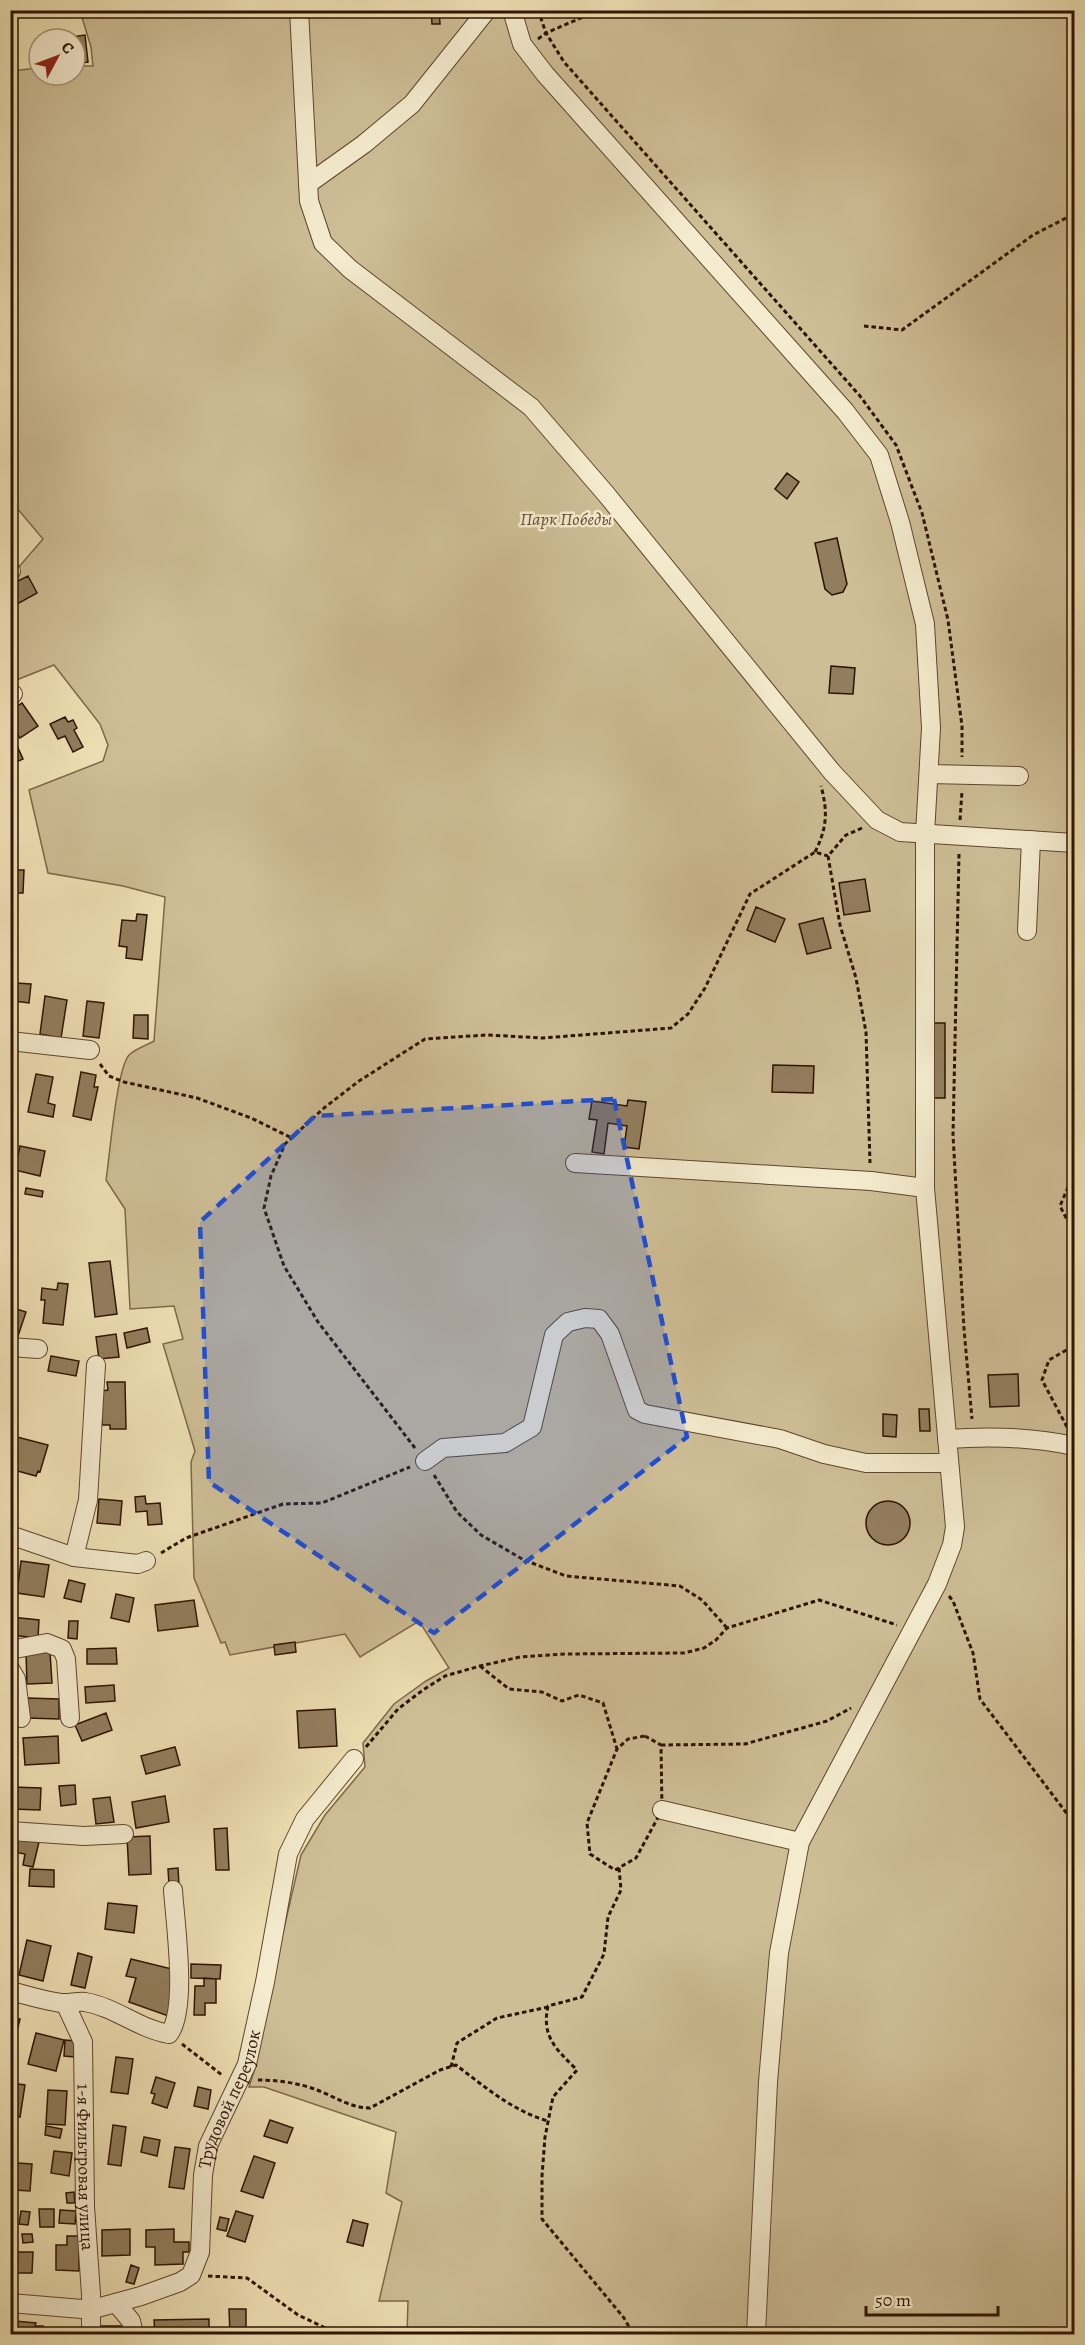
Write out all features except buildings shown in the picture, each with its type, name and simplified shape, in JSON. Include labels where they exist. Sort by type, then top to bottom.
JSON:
[{"type":"street","points":[[299,10],[309,201],[323,243],[350,269],[531,407],[606,494],[832,772],[877,820],[900,832],[1074,843]]},
{"type":"street","points":[[308,184],[364,144],[412,104],[487,10]]},
{"type":"street","points":[[512,10],[522,44],[545,74],[845,411],[879,455],[900,522],[925,624],[931,728],[925,834],[925,1188],[956,1527],[952,1545],[937,1584],[800,1842],[778,1965],[768,2082],[756,2334]]},
{"type":"street","points":[[929,774],[1019,776]]},
{"type":"street","points":[[1028,931],[1031,840]]},
{"type":"street","points":[[10,1041],[90,1050]]},
{"type":"street","points":[[575,1163],[871,1181],[925,1188]]},
{"type":"street","points":[[425,1461],[443,1448],[505,1443],[532,1427],[554,1335],[568,1322],[585,1318],[599,1319],[610,1334],[637,1410],[645,1414],[780,1439],[824,1454],[866,1463],[949,1463]]},
{"type":"street","points":[[10,1347],[38,1349]]},
{"type":"street","points":[[74,1557],[88,1500],[96,1365]]},
{"type":"street","points":[[947,1439],[973,1437],[1056,1442],[1072,1439]]},
{"type":"street","points":[[10,1535],[74,1557],[138,1564],[146,1561]]},
{"type":"street","points":[[10,1650],[47,1643],[62,1649],[66,1659],[70,1718]]},
{"type":"street","points":[[10,1670],[16,1679],[21,1718]]},
{"type":"street","name":"Трудовой переулок","points":[[191,2275],[200,2252],[203,2175],[208,2146],[247,2064],[265,1982],[288,1854],[305,1819],[354,1759]]},
{"type":"street","points":[[662,1810],[800,1842]]},
{"type":"street","points":[[10,1831],[84,1836],[124,1834]]},
{"type":"street","points":[[10,1991],[65,2003],[84,2002],[155,2031],[169,2034],[176,2020],[179,1974],[173,1890]]},
{"type":"street","name":"1-я Фильтровая улица","points":[[65,2003],[83,2042],[85,2206],[92,2308],[91,2334]]},
{"type":"street","points":[[10,2303],[92,2308],[116,2303],[180,2282],[191,2275]]},
{"type":"street","points":[[116,2303],[131,2321],[134,2334]]},
{"type":"path","points":[[538,10],[546,33],[564,62],[860,396],[896,445],[922,513],[948,620],[962,726],[963,775],[956,910],[953,1135],[964,1329],[973,1437]]},
{"type":"path","points":[[526,49],[546,33],[599,10]]},
{"type":"path","points":[[864,327],[902,330],[1034,235],[1074,214]]},
{"type":"path","points":[[727,1628],[702,1600],[680,1586],[566,1576],[524,1560],[481,1535],[457,1512],[425,1461],[318,1322],[284,1266],[264,1208],[271,1176],[285,1144],[359,1081],[425,1039],[488,1035],[543,1038],[671,1028],[688,1014],[705,988],[750,894],[815,852],[823,835],[826,817],[820,783]]},
{"type":"path","points":[[828,856],[846,835],[877,820]]},
{"type":"path","points":[[815,852],[828,856]]},
{"type":"path","points":[[828,856],[840,925],[855,978],[866,1032],[871,1181]]},
{"type":"path","points":[[90,1050],[109,1076],[124,1082],[197,1098],[251,1118],[292,1138]]},
{"type":"path","points":[[1074,1150],[1069,1185],[1060,1206],[1074,1233]]},
{"type":"path","points":[[1072,1439],[1042,1380],[1049,1360],[1070,1348],[1074,1339]]},
{"type":"path","points":[[146,1561],[186,1538],[282,1504],[322,1503],[425,1461]]},
{"type":"path","points":[[937,1584],[953,1601],[973,1653],[980,1699],[1074,1823]]},
{"type":"path","points":[[354,1759],[398,1709],[423,1690],[445,1676],[480,1666],[520,1657],[566,1654],[684,1653],[704,1648],[716,1640],[727,1628],[819,1600],[913,1630]]},
{"type":"path","points":[[480,1666],[509,1689],[542,1692],[562,1701],[579,1695],[603,1703],[617,1749]]},
{"type":"path","points":[[661,1745],[662,1810],[636,1858],[615,1870],[590,1854],[587,1823],[617,1749],[628,1739],[645,1736],[661,1745],[745,1744],[826,1721],[879,1693]]},
{"type":"path","points":[[451,2067],[456,2043],[497,2018],[582,1997],[604,1954],[608,1917],[621,1890],[619,1868]]},
{"type":"path","points":[[548,2007],[545,2020],[553,2046],[577,2070],[553,2097],[545,2137],[542,2219],[624,2318],[633,2334]]},
{"type":"path","points":[[169,2034],[222,2076],[241,2080],[273,2080],[316,2090],[359,2108],[370,2108],[456,2065],[491,2092],[528,2115],[548,2121]]},
{"type":"path","points":[[191,2275],[247,2278],[298,2315],[338,2334]]},
{"type":"highlighted area","points":[[614,1099],[687,1437],[434,1633],[209,1482],[200,1222],[315,1116]]},
{"type":"green space","name":"Парк Победы","points":[[80,11],[1074,11],[1074,2334],[407,2334],[408,2301],[379,2301],[402,2202],[386,2193],[396,2132],[264,2087],[249,2087],[301,1855],[325,1815],[365,1767],[363,1743],[394,1704],[449,1668],[419,1621],[360,1657],[345,1634],[230,1655],[225,1642],[221,1643],[194,1578],[191,1462],[195,1451],[163,1344],[183,1339],[174,1306],[130,1309],[125,1209],[106,1180],[117,1095],[124,1064],[129,1055],[154,1041],[165,897],[123,886],[48,873],[29,790],[103,761],[108,745],[100,724],[54,665],[14,681],[11,674],[11,576],[43,539],[11,501],[10,71],[27,69],[27,87],[87,87],[87,66],[93,66],[87,27],[85,27]]}]
